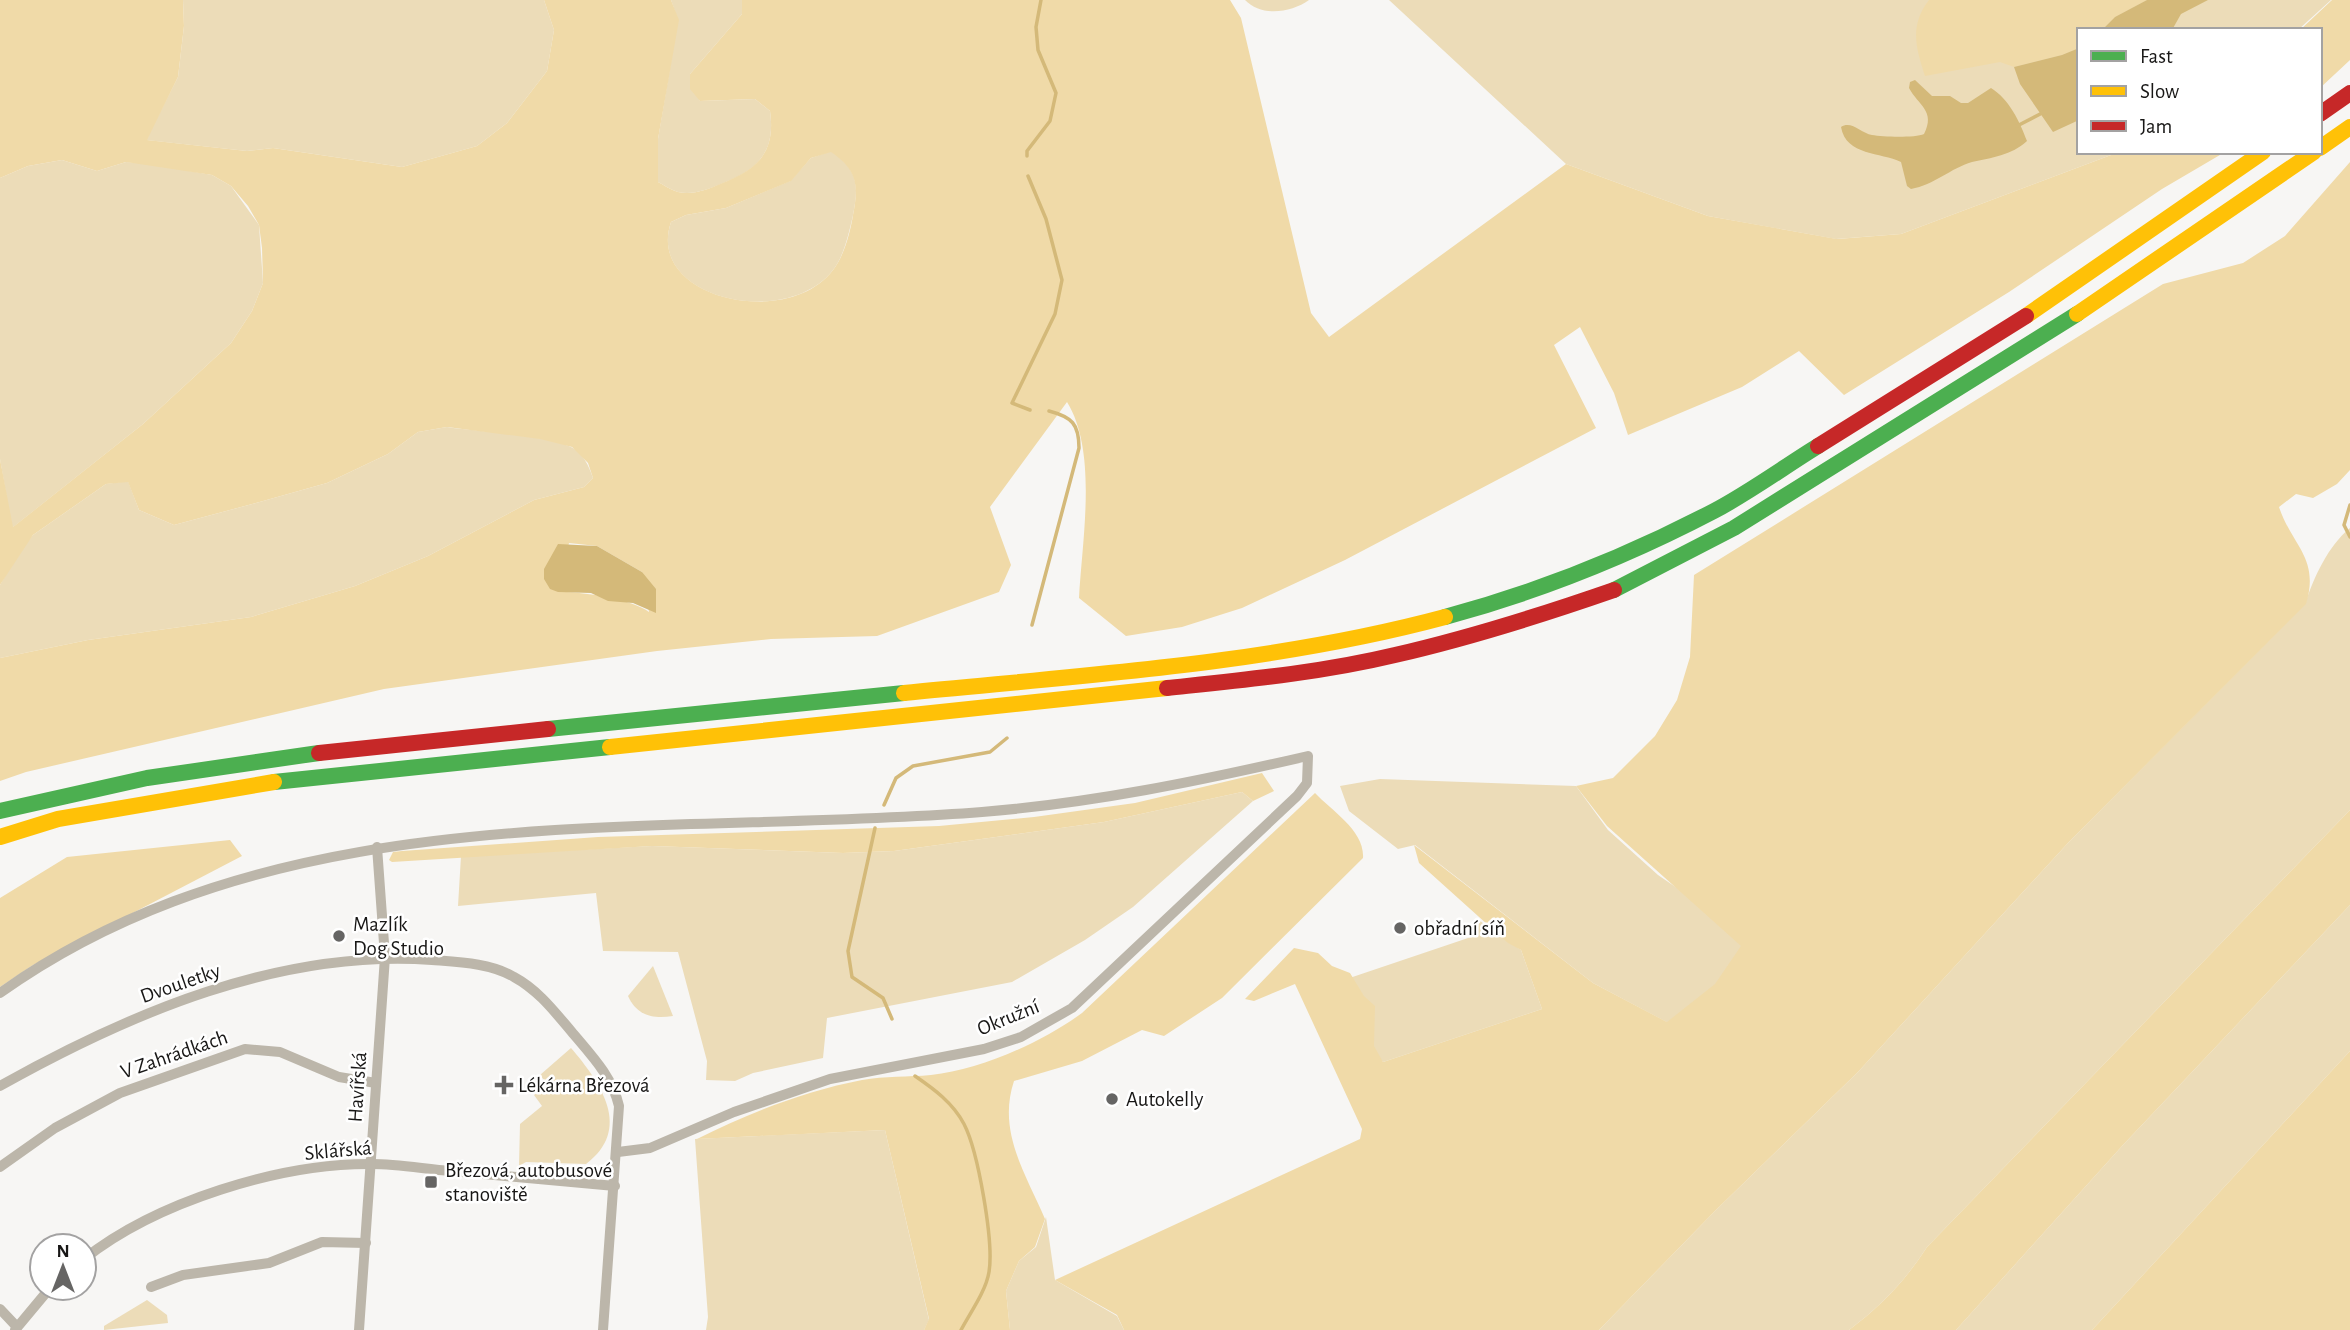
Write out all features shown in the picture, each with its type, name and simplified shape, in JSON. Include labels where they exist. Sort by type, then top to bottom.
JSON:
[{"type":"highway","points":[[2322,113],[2350,93]]},
{"type":"highway","points":[[2322,147],[2350,127]]},
{"type":"highway","points":[[0,811],[95,786],[297,755],[1170,666],[1382,634],[1450,618],[1505,601],[1608,562],[1715,510],[2024,318],[2260,154]]},
{"type":"highway","points":[[0,837],[58,819],[250,784],[1025,705],[1282,675],[1458,641],[1559,610],[1619,588],[1670,564],[1734,528],[2038,341],[2311,154]]},
{"type":"street","name":"Okružní","points":[[377,847],[510,833],[979,812],[1127,795],[1308,756],[1307,783],[1297,796],[1072,1007],[1045,1025],[984,1049],[830,1079],[734,1112],[650,1148],[618,1152]]},
{"type":"street","name":"Havířská","points":[[359,1330],[385,957],[377,847]]},
{"type":"street","points":[[0,993],[79,945],[158,908],[280,867],[377,847]]},
{"type":"street","points":[[385,957],[484,966],[512,975],[533,989],[606,1074],[620,1106],[603,1330]]},
{"type":"street","name":"Dvouletky","points":[[0,1086],[77,1042],[165,1006],[280,971],[385,957]]},
{"type":"street","name":"V Zahrádkách","points":[[0,1167],[55,1128],[120,1093],[245,1049],[280,1052],[339,1077],[376,1083]]},
{"type":"street","name":"Sklářská","points":[[98,1250],[137,1224],[214,1191],[258,1180],[371,1164],[615,1186]]},
{"type":"street","points":[[151,1287],[183,1275],[269,1263],[322,1242],[366,1243]]},
{"type":"street","points":[[0,1309],[16,1329],[38,1302]]},
{"type":"shaded area","points":[[0,0],[183,0],[184,26],[178,77],[147,140],[247,151],[273,148],[402,167],[477,146],[507,123],[547,71],[554,30],[544,0],[671,0],[679,20],[658,139],[658,182],[675,191],[689,193],[710,188],[744,173],[754,166],[767,149],[771,126],[770,111],[755,99],[700,101],[690,89],[690,74],[742,14],[742,0],[1230,0],[1241,18],[1311,313],[1329,337],[1566,164],[1708,216],[1837,239],[1901,234],[2114,154],[2222,154],[2162,189],[2009,292],[1844,395],[1799,351],[1742,387],[1628,435],[1614,393],[1580,327],[1554,345],[1596,428],[1345,560],[1242,608],[1182,627],[1126,636],[1079,598],[1085,524],[1085,471],[1077,422],[1067,402],[990,507],[1011,565],[999,592],[877,636],[771,639],[657,651],[384,689],[26,772],[0,781],[0,658],[88,640],[251,617],[355,586],[428,556],[534,500],[584,487],[593,478],[588,463],[572,447],[540,439],[447,427],[418,432],[388,454],[327,483],[174,525],[139,510],[128,482],[106,484],[33,535],[0,585],[0,459],[13,527],[143,424],[231,343],[252,311],[263,283],[259,225],[248,206],[231,186],[212,175],[126,162],[97,171],[62,160],[28,166],[0,178]],"holes":[[[831,152],[851,172],[856,186],[848,237],[833,270],[812,288],[785,299],[755,301],[725,297],[699,287],[679,270],[669,249],[671,222],[686,215],[726,208],[791,181],[811,158]],[[569,543],[597,546],[642,572],[649,612],[631,603],[605,597],[558,592]]]},
{"type":"shaded area","points":[[183,0],[544,0],[554,30],[547,71],[507,123],[477,146],[402,167],[273,148],[247,151],[146,140],[178,77],[184,26]]},
{"type":"shaded area","points":[[671,0],[742,0],[742,14],[690,74],[700,101],[755,99],[770,111],[771,126],[767,149],[754,166],[734,179],[710,188],[684,193],[658,182],[658,139],[678,20]]},
{"type":"shaded area","points":[[1245,0],[1309,0],[1294,8],[1268,11]]},
{"type":"shaded area","points":[[1389,0],[2331,0],[2300,28],[2077,28],[2077,154],[2114,154],[1901,234],[1836,239],[1708,216],[1566,164]]},
{"type":"shaded area","points":[[1929,0],[2147,0],[2115,17],[2104,28],[2077,28],[2077,49],[2062,55],[2014,67],[2000,62],[1925,76],[1916,37],[1923,10]]},
{"type":"shaded area","points":[[2147,0],[2208,0],[2181,14],[2173,28],[2104,28],[2115,17]]},
{"type":"shaded area","points":[[2332,0],[2350,0],[2350,60],[2322,86],[2322,28],[2302,28]]},
{"type":"shaded area","points":[[2077,49],[2077,121],[2053,132],[2020,84],[2014,67]]},
{"type":"shaded area","points":[[1915,80],[1932,96],[1950,96],[1961,103],[1968,103],[1991,88],[2008,105],[2027,141],[2008,153],[1972,162],[1911,189],[1907,186],[1901,162],[1857,148],[1844,136],[1841,127],[1849,125],[1872,135],[1906,137],[1924,134],[1927,114],[1909,88],[1910,82]]},
{"type":"shaded area","points":[[831,151],[851,171],[856,186],[855,204],[840,258],[833,270],[812,288],[785,299],[755,301],[725,297],[699,287],[679,270],[669,249],[671,222],[686,215],[726,208],[790,181],[811,158]]},
{"type":"shaded area","points":[[62,160],[97,171],[126,162],[145,163],[212,175],[231,186],[259,225],[263,283],[252,311],[231,343],[143,424],[12,528],[0,459],[0,178],[28,166]]},
{"type":"shaded area","points":[[2350,162],[2350,470],[2337,484],[2313,498],[2296,494],[2279,507],[2307,563],[2310,575],[2306,604],[2068,843],[1858,1072],[1716,1210],[1599,1330],[1124,1330],[1117,1315],[1055,1280],[1360,1139],[1362,1129],[1295,984],[1254,1001],[1245,999],[1294,948],[1318,953],[1332,966],[1350,973],[1364,996],[1375,1006],[1374,1046],[1383,1062],[1542,1009],[1521,950],[1508,943],[1419,863],[1414,845],[1593,983],[1667,1022],[1715,984],[1741,946],[1607,826],[1576,786],[1613,778],[1655,736],[1677,700],[1690,657],[1694,575],[2163,284],[2243,263],[2285,236]]},
{"type":"shaded area","points":[[447,427],[529,436],[571,447],[582,456],[593,478],[584,487],[534,500],[428,556],[355,586],[251,617],[88,640],[0,658],[0,585],[19,552],[33,535],[106,484],[128,481],[139,510],[174,525],[327,483],[388,454],[418,432]]},
{"type":"shaded area","points":[[2350,528],[2350,810],[1927,1247],[1892,1292],[1849,1330],[1599,1330],[1716,1210],[1858,1072],[2068,843],[2305,604],[2323,563],[2335,544]]},
{"type":"shaded area","points":[[558,544],[597,546],[642,572],[656,589],[656,613],[633,603],[608,601],[591,593],[558,592],[550,589],[544,579],[544,569]]},
{"type":"shaded area","points":[[1262,773],[1274,791],[1253,801],[1242,792],[1104,822],[894,851],[843,853],[652,846],[392,862],[389,860],[393,852],[402,851],[598,837],[939,826],[1034,817],[1135,803]]},
{"type":"shaded area","points":[[1380,779],[1576,786],[1608,830],[1658,875],[1715,914],[1742,946],[1760,987],[1676,1027],[1593,983],[1415,845],[1398,849],[1349,811],[1340,786]]},
{"type":"shaded area","points":[[1242,792],[1253,801],[1133,907],[1085,940],[1012,982],[827,1018],[823,1058],[753,1073],[735,1081],[706,1080],[707,1061],[678,952],[603,951],[596,893],[458,906],[461,856],[652,846],[843,853],[894,851],[1104,822]]},
{"type":"shaded area","points":[[1315,793],[1353,830],[1359,839],[1363,858],[1222,998],[1164,1036],[1142,1030],[1082,1061],[1014,1081],[1009,1118],[1011,1135],[1022,1169],[1045,1219],[1035,1247],[1019,1261],[1006,1291],[1010,1330],[924,1330],[929,1319],[885,1130],[697,1139],[737,1120],[819,1090],[862,1080],[950,1072],[990,1061],[1049,1034],[1082,1013]]},
{"type":"shaded area","points":[[2350,810],[2350,905],[2123,1145],[1956,1330],[1849,1330],[1892,1292],[1927,1247]]},
{"type":"shaded area","points":[[230,840],[242,856],[33,965],[0,987],[0,898],[67,857]]},
{"type":"shaded area","points":[[2350,905],[2350,1051],[2092,1330],[1956,1330],[2123,1145]]},
{"type":"shaded area","points":[[1480,921],[1521,950],[1542,1009],[1383,1062],[1314,990],[1474,936]]},
{"type":"shaded area","points":[[653,966],[673,1016],[646,1015],[636,1008],[628,996]]},
{"type":"shaded area","points":[[571,1048],[601,1091],[610,1121],[608,1136],[600,1150],[586,1164],[526,1162],[519,1166],[520,1124],[542,1106],[534,1095],[548,1085],[540,1075]]},
{"type":"shaded area","points":[[2350,1051],[2350,1330],[2092,1330]]},
{"type":"shaded area","points":[[885,1130],[929,1320],[924,1330],[706,1330],[708,1317],[695,1139]]},
{"type":"shaded area","points":[[1046,1217],[1055,1280],[1117,1316],[1124,1330],[1010,1330],[1006,1291],[1019,1261],[1036,1247]]},
{"type":"shaded area","points":[[147,1300],[167,1315],[168,1323],[104,1330],[104,1326]]},
{"type":"waterway","points":[[1027,156],[1027,151],[1050,121],[1056,93],[1038,50],[1036,27],[1041,0]]},
{"type":"waterway","points":[[2017,126],[2044,112]]},
{"type":"waterway","points":[[1028,176],[1046,219],[1062,280],[1055,314],[1012,403],[1030,410]]},
{"type":"waterway","points":[[1032,625],[1079,448],[1078,433],[1073,423],[1049,411]]},
{"type":"waterway","points":[[2350,505],[2344,525],[2350,537]]},
{"type":"waterway","points":[[884,805],[896,778],[913,766],[990,752],[1007,738]]},
{"type":"waterway","points":[[875,828],[848,951],[852,977],[883,998],[892,1019]]},
{"type":"waterway","points":[[915,1076],[936,1091],[960,1116],[975,1154],[984,1197],[989,1240],[989,1272],[981,1294],[961,1330]]},
{"type":"traffic: fast","points":[[1614,590],[1734,528],[2077,314]]},
{"type":"traffic: fast","points":[[1445,617],[1582,572],[1649,543],[1727,504],[1818,446]]},
{"type":"traffic: fast","points":[[548,729],[904,693]]},
{"type":"traffic: fast","points":[[274,782],[610,747]]},
{"type":"traffic: fast","points":[[0,811],[147,778],[319,753]]},
{"type":"traffic: slow","points":[[2322,147],[2350,127]]},
{"type":"traffic: slow","points":[[2026,316],[2260,154]]},
{"type":"traffic: slow","points":[[2077,314],[2311,154]]},
{"type":"traffic: slow","points":[[904,693],[1244,657],[1379,633],[1445,617]]},
{"type":"traffic: slow","points":[[610,747],[1167,688]]},
{"type":"traffic: slow","points":[[0,837],[58,819],[274,782]]},
{"type":"traffic: jam","points":[[2322,113],[2350,93]]},
{"type":"traffic: jam","points":[[1818,446],[2026,316]]},
{"type":"traffic: jam","points":[[1167,688],[1281,675],[1367,661],[1478,634],[1614,590]]},
{"type":"traffic: jam","points":[[319,753],[548,729]]},
{"type":"place","name":"obřadní síň","points":[[1400,928]]},
{"type":"place","name":"Mazlík Dog Studio","points":[[339,936]]},
{"type":"place","name":"Lékárna Březová","points":[[504,1085]]},
{"type":"place","name":"Autokelly","points":[[1112,1099]]},
{"type":"place","name":"Březová, autobusové stanoviště","points":[[431,1182]]}]
